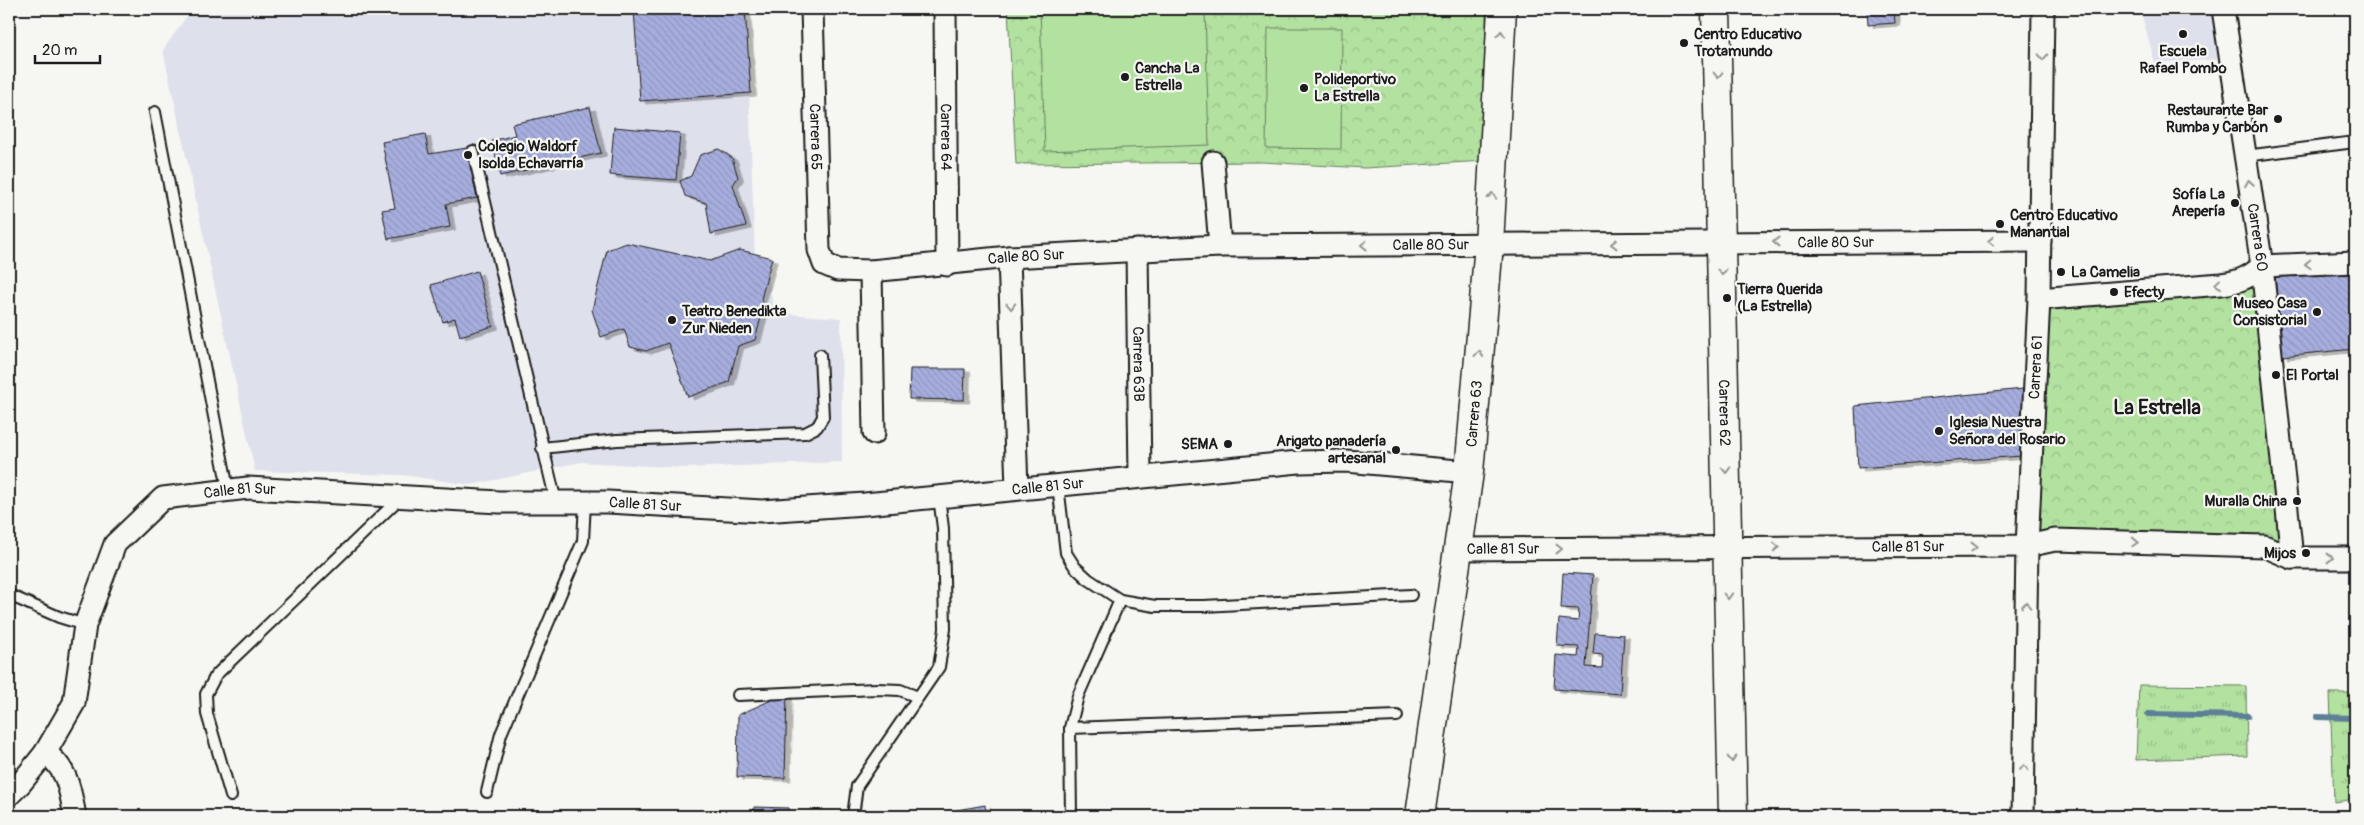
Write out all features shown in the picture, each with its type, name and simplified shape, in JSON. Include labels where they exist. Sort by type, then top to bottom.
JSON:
[{"type":"street","name":"Carrera 65","points":[[812,9],[819,250],[824,264]]},
{"type":"street","name":"Carrera 64","points":[[945,9],[947,264]]},
{"type":"street","name":"Carrera 63","points":[[1420,816],[1469,472],[1489,244],[1502,9]]},
{"type":"street","name":"Carrera 62","points":[[1716,9],[1733,816]]},
{"type":"street","name":"Carrera 61","points":[[2023,816],[2028,546],[2039,299],[2043,9]]},
{"type":"street","name":"Carrera 60","points":[[2222,9],[2262,266],[2292,558]]},
{"type":"street","points":[[1213,162],[1220,246]]},
{"type":"street","name":"Calle 80 Sur","points":[[824,264],[838,270],[871,271],[1009,257],[1220,246],[2040,241]]},
{"type":"street","name":"Carrera 63B","points":[[1137,250],[1140,476]]},
{"type":"street","points":[[1009,257],[1017,489]]},
{"type":"street","points":[[2039,299],[2221,284],[2245,279],[2262,266],[2355,262]]},
{"type":"street","points":[[871,271],[874,433]]},
{"type":"street","name":"Calle 81 Sur","points":[[9,795],[21,783],[44,753],[74,703],[86,625],[115,544],[163,498],[248,488],[499,502],[585,502],[762,511],[939,497],[1265,464],[1346,461],[1469,472]]},
{"type":"street","name":"Calle 81 Sur","points":[[1458,549],[2028,546],[2055,540],[2264,546],[2292,558],[2355,558]]},
{"type":"street","points":[[44,753],[62,767],[75,816]]},
{"type":"lane","points":[[154,112],[228,489]]},
{"type":"lane","points":[[2245,156],[2355,142]]},
{"type":"lane","points":[[473,151],[556,502]]},
{"type":"lane","points":[[542,448],[618,440],[805,433],[817,427],[823,417],[820,355]]},
{"type":"lane","points":[[1058,485],[1066,553],[1075,567],[1088,579],[1120,600],[1155,606],[1204,606],[1411,595]]},
{"type":"lane","points":[[231,796],[207,714],[206,694],[216,675],[402,496]]},
{"type":"lane","points":[[853,816],[857,786],[939,667],[946,629],[939,497]]},
{"type":"lane","points":[[487,792],[501,734],[583,541],[585,502]]},
{"type":"lane","points":[[9,595],[59,617],[86,625]]},
{"type":"lane","points":[[1071,816],[1070,728],[1078,696],[1120,600]]},
{"type":"lane","points":[[738,695],[876,689],[900,690],[918,697]]},
{"type":"lane","points":[[1070,728],[1397,716]]},
{"type":"shaded area","name":"Colegio Waldorf Isolda Echavarría","points":[[192,9],[746,9],[757,274],[768,275],[774,313],[841,318],[842,462],[685,468],[581,462],[471,485],[403,475],[255,471],[163,50]]},
{"type":"shaded area","name":"Escuela Rafael Pombo","points":[[2140,9],[2215,9],[2224,59],[2155,63]]},
{"type":"green space","points":[[1008,9],[1486,9],[1485,161],[1365,168],[1262,162],[1016,164]]},
{"type":"green space","name":"Cancha La Estrella","points":[[1040,9],[1205,9],[1209,145],[1045,151]]},
{"type":"green space","name":"Polideportivo La Estrella","points":[[1268,28],[1342,28],[1341,149],[1266,148]]},
{"type":"green space","points":[[2262,266],[2292,558],[2264,546],[2027,546],[2039,299],[2221,284]]},
{"type":"green space","points":[[2139,685],[2246,686],[2247,756],[2136,760]]},
{"type":"green space","points":[[2330,693],[2355,693],[2355,799],[2334,802]]},
{"type":"building","points":[[634,9],[745,9],[751,93],[640,101]]},
{"type":"building","points":[[1867,9],[1894,9],[1895,23],[1868,25]]},
{"type":"building","points":[[590,107],[601,153],[500,176],[492,141],[515,135],[512,124]]},
{"type":"building","points":[[614,127],[680,133],[676,180],[610,175]]},
{"type":"building","points":[[425,134],[429,154],[467,148],[477,198],[446,204],[450,227],[388,239],[382,210],[395,208],[382,142]]},
{"type":"building","points":[[719,149],[732,158],[738,177],[733,185],[746,226],[711,234],[706,203],[685,196],[680,181],[691,176],[700,155]]},
{"type":"building","points":[[627,243],[710,261],[740,250],[772,258],[761,299],[764,306],[755,340],[738,346],[729,382],[688,397],[668,343],[646,351],[630,347],[624,329],[601,337],[592,310],[607,250]]},
{"type":"building","points":[[477,271],[493,326],[460,336],[455,318],[443,322],[431,285]]},
{"type":"building","name":"Museo Casa Consistorial","points":[[2355,274],[2355,349],[2282,356],[2275,275]]},
{"type":"building","points":[[910,369],[965,369],[964,400],[909,399]]},
{"type":"building","name":"Iglesia Nuestra Señora del Rosario","points":[[2023,389],[2022,456],[1858,468],[1855,406]]},
{"type":"building","points":[[1563,573],[1593,575],[1586,667],[1602,668],[1603,655],[1593,654],[1595,633],[1624,635],[1620,694],[1554,689],[1556,655],[1578,657],[1579,647],[1557,646],[1559,619],[1578,621],[1579,609],[1561,608]]},
{"type":"building","points":[[787,693],[785,778],[737,777],[738,715]]},
{"type":"building","points":[[985,805],[986,816],[947,816],[946,812]]},
{"type":"building","points":[[754,807],[789,808],[789,816],[754,816]]},
{"type":"waterway","points":[[2148,714],[2248,716]]},
{"type":"waterway","points":[[2317,717],[2355,718]]},
{"type":"place","name":"Escuela Rafael Pombo","points":[[2183,34]]},
{"type":"place","name":"Centro Educativo Trotamundo","points":[[1684,43]]},
{"type":"place","name":"Cancha La Estrella","points":[[1125,77]]},
{"type":"place","name":"Polideportivo La Estrella","points":[[1304,88]]},
{"type":"place","name":"Restaurante Bar Rumba y Carbón","points":[[2278,119]]},
{"type":"place","name":"Colegio Waldorf Isolda Echavarría","points":[[468,155]]},
{"type":"place","name":"Sofía La Arepería","points":[[2235,203]]},
{"type":"place","name":"Centro Educativo Manantial","points":[[2000,224]]},
{"type":"place","name":"La Camelia","points":[[2061,272]]},
{"type":"place","name":"Efecty","points":[[2114,292]]},
{"type":"place","name":"Tierra Querida (La Estrella)","points":[[1727,298]]},
{"type":"place","name":"Museo Casa Consistorial","points":[[2317,312]]},
{"type":"place","name":"Teatro Benedikta Zur Nieden","points":[[672,320]]},
{"type":"place","name":"El Portal","points":[[2276,375]]},
{"type":"place","name":"Iglesia Nuestra Señora del Rosario","points":[[1939,431]]},
{"type":"place","name":"SEMA","points":[[1228,444]]},
{"type":"place","name":"Arigato panadería artesanal","points":[[1396,450]]},
{"type":"place","name":"Muralla China","points":[[2297,501]]},
{"type":"place","name":"Mijos","points":[[2306,553]]},
{"type":"district","name":"La Estrella","points":[[2157,407]]}]
